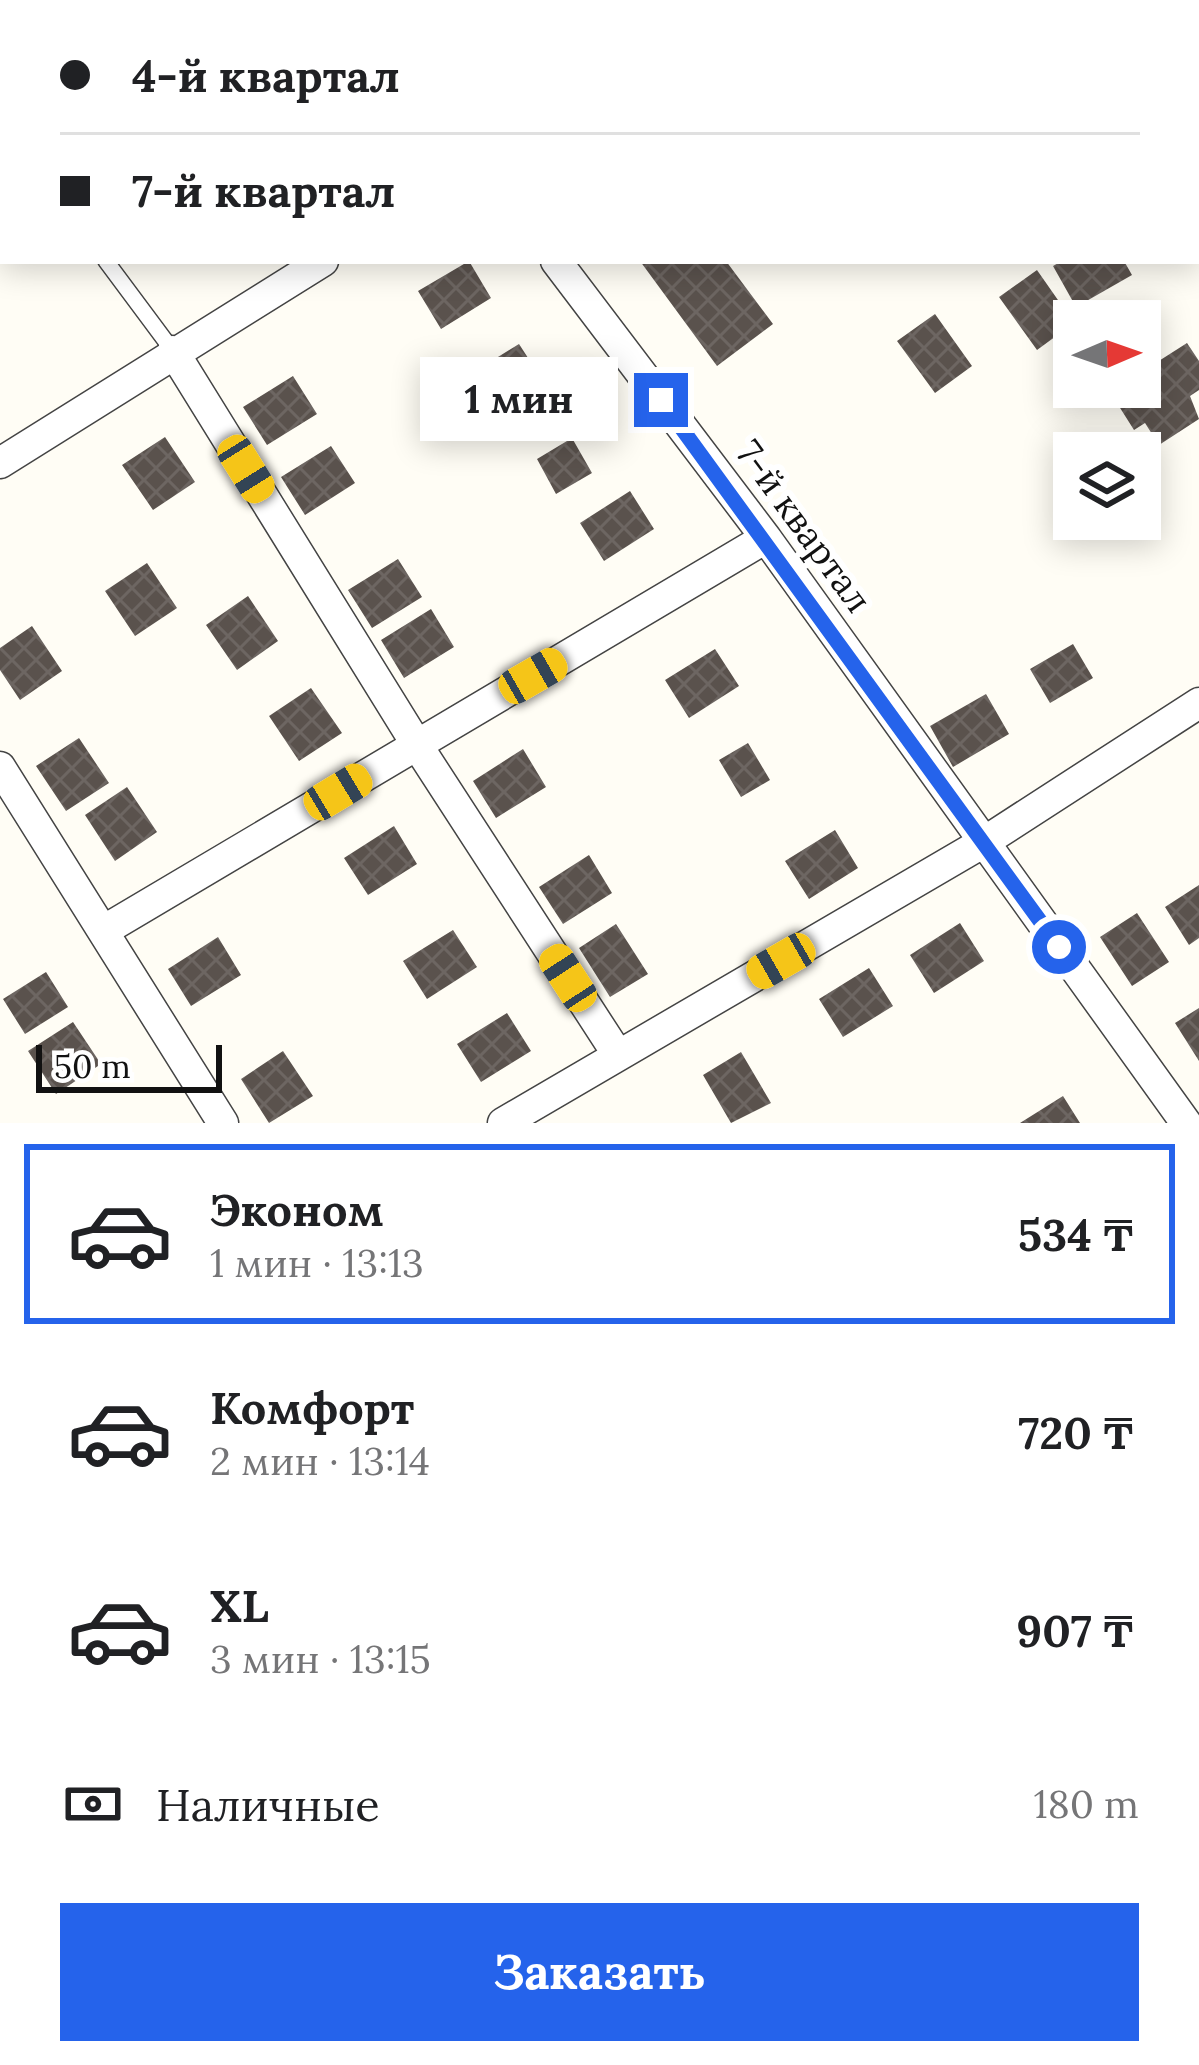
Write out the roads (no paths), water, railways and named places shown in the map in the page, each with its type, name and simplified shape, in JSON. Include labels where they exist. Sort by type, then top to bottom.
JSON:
[{"type":"street","points":[[0,463],[318,264]]},
{"type":"street","name":"7-й квартал","points":[[558,264],[766,538],[1186,1123]]},
{"type":"street","points":[[173,351],[417,745],[618,1055]]},
{"type":"street","points":[[103,931],[766,538]]},
{"type":"street","points":[[503,1123],[984,842],[1199,703]]},
{"type":"street","points":[[0,767],[223,1123]]},
{"type":"lane","points":[[108,264],[173,351]]}]
